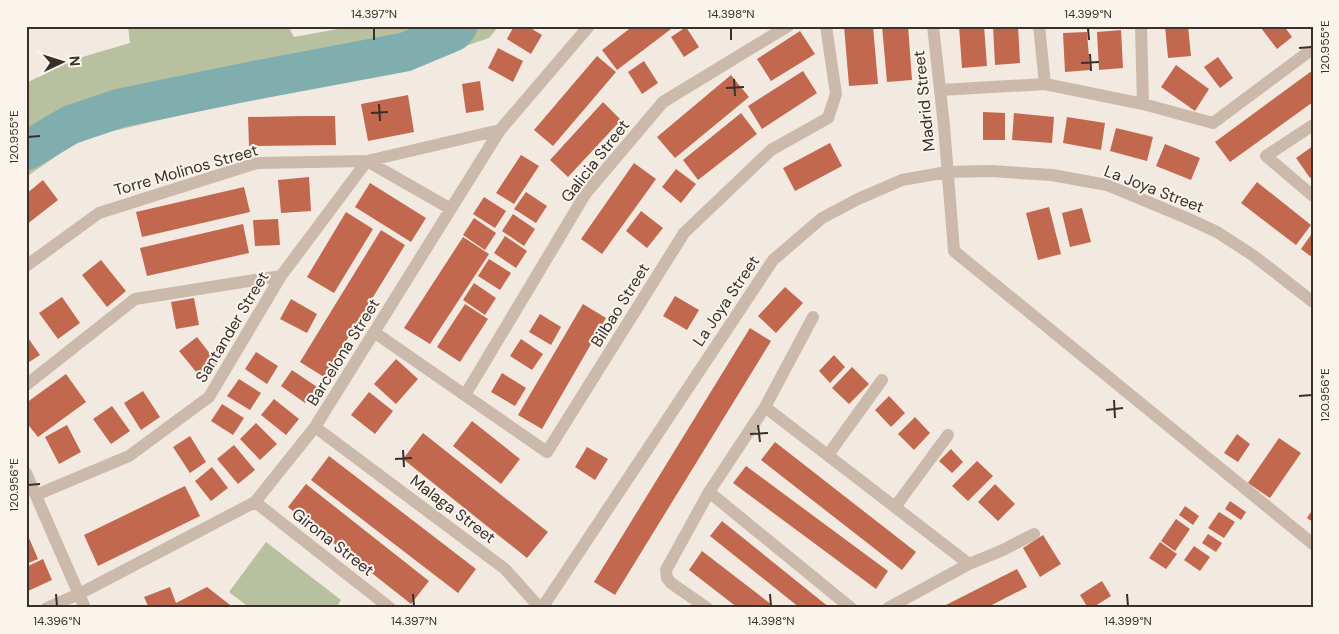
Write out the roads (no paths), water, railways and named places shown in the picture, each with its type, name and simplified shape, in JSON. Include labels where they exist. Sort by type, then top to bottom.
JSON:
[{"type":"street","name":"Barcelona Street","points":[[46,608],[78,594],[255,502],[315,426],[500,130],[589,26]]},
{"type":"street","name":"Galicia Street","points":[[465,395],[586,193],[663,102],[788,26]]},
{"type":"street","name":"Bilbao Street","points":[[374,332],[548,452],[684,233],[771,150],[828,118],[836,94],[826,26]]},
{"type":"street","name":"Madrid Street","points":[[933,26],[954,251],[1313,544]]},
{"type":"street","points":[[1039,26],[1045,84]]},
{"type":"street","points":[[1141,26],[1143,104]]},
{"type":"street","points":[[940,90],[1045,84],[1143,104],[1213,123],[1307,53]]},
{"type":"street","points":[[1313,124],[1266,156],[1313,196]]},
{"type":"street","points":[[367,162],[500,130]]},
{"type":"street","name":"Torre Molinos Street","points":[[26,266],[99,213],[257,163],[367,162],[451,209]]},
{"type":"street","name":"Santander Street","points":[[36,495],[129,456],[209,397],[281,276],[367,162]]},
{"type":"street","name":"La Joya Street","points":[[541,608],[772,260],[822,218],[858,199],[902,180],[947,172],[991,171],[1052,175],[1107,185],[1178,213],[1217,232],[1254,256],[1313,302]]},
{"type":"street","points":[[26,385],[135,299],[281,276]]},
{"type":"street","points":[[707,608],[671,583],[667,578],[666,570],[709,492],[765,407],[813,317]]},
{"type":"street","points":[[828,455],[882,380]]},
{"type":"street","points":[[765,407],[969,564]]},
{"type":"street","name":"Malaga Street","points":[[315,426],[505,569],[541,608]]},
{"type":"street","points":[[895,507],[948,435]]},
{"type":"street","points":[[26,473],[85,608]]},
{"type":"street","points":[[709,492],[852,608]]},
{"type":"street","name":"Girona Street","points":[[255,502],[390,608]]},
{"type":"street","points":[[888,608],[969,564],[1003,550],[1034,534]]},
{"type":"waterway","points":[[26,151],[70,125],[120,108],[405,52],[453,32],[458,26]]}]
